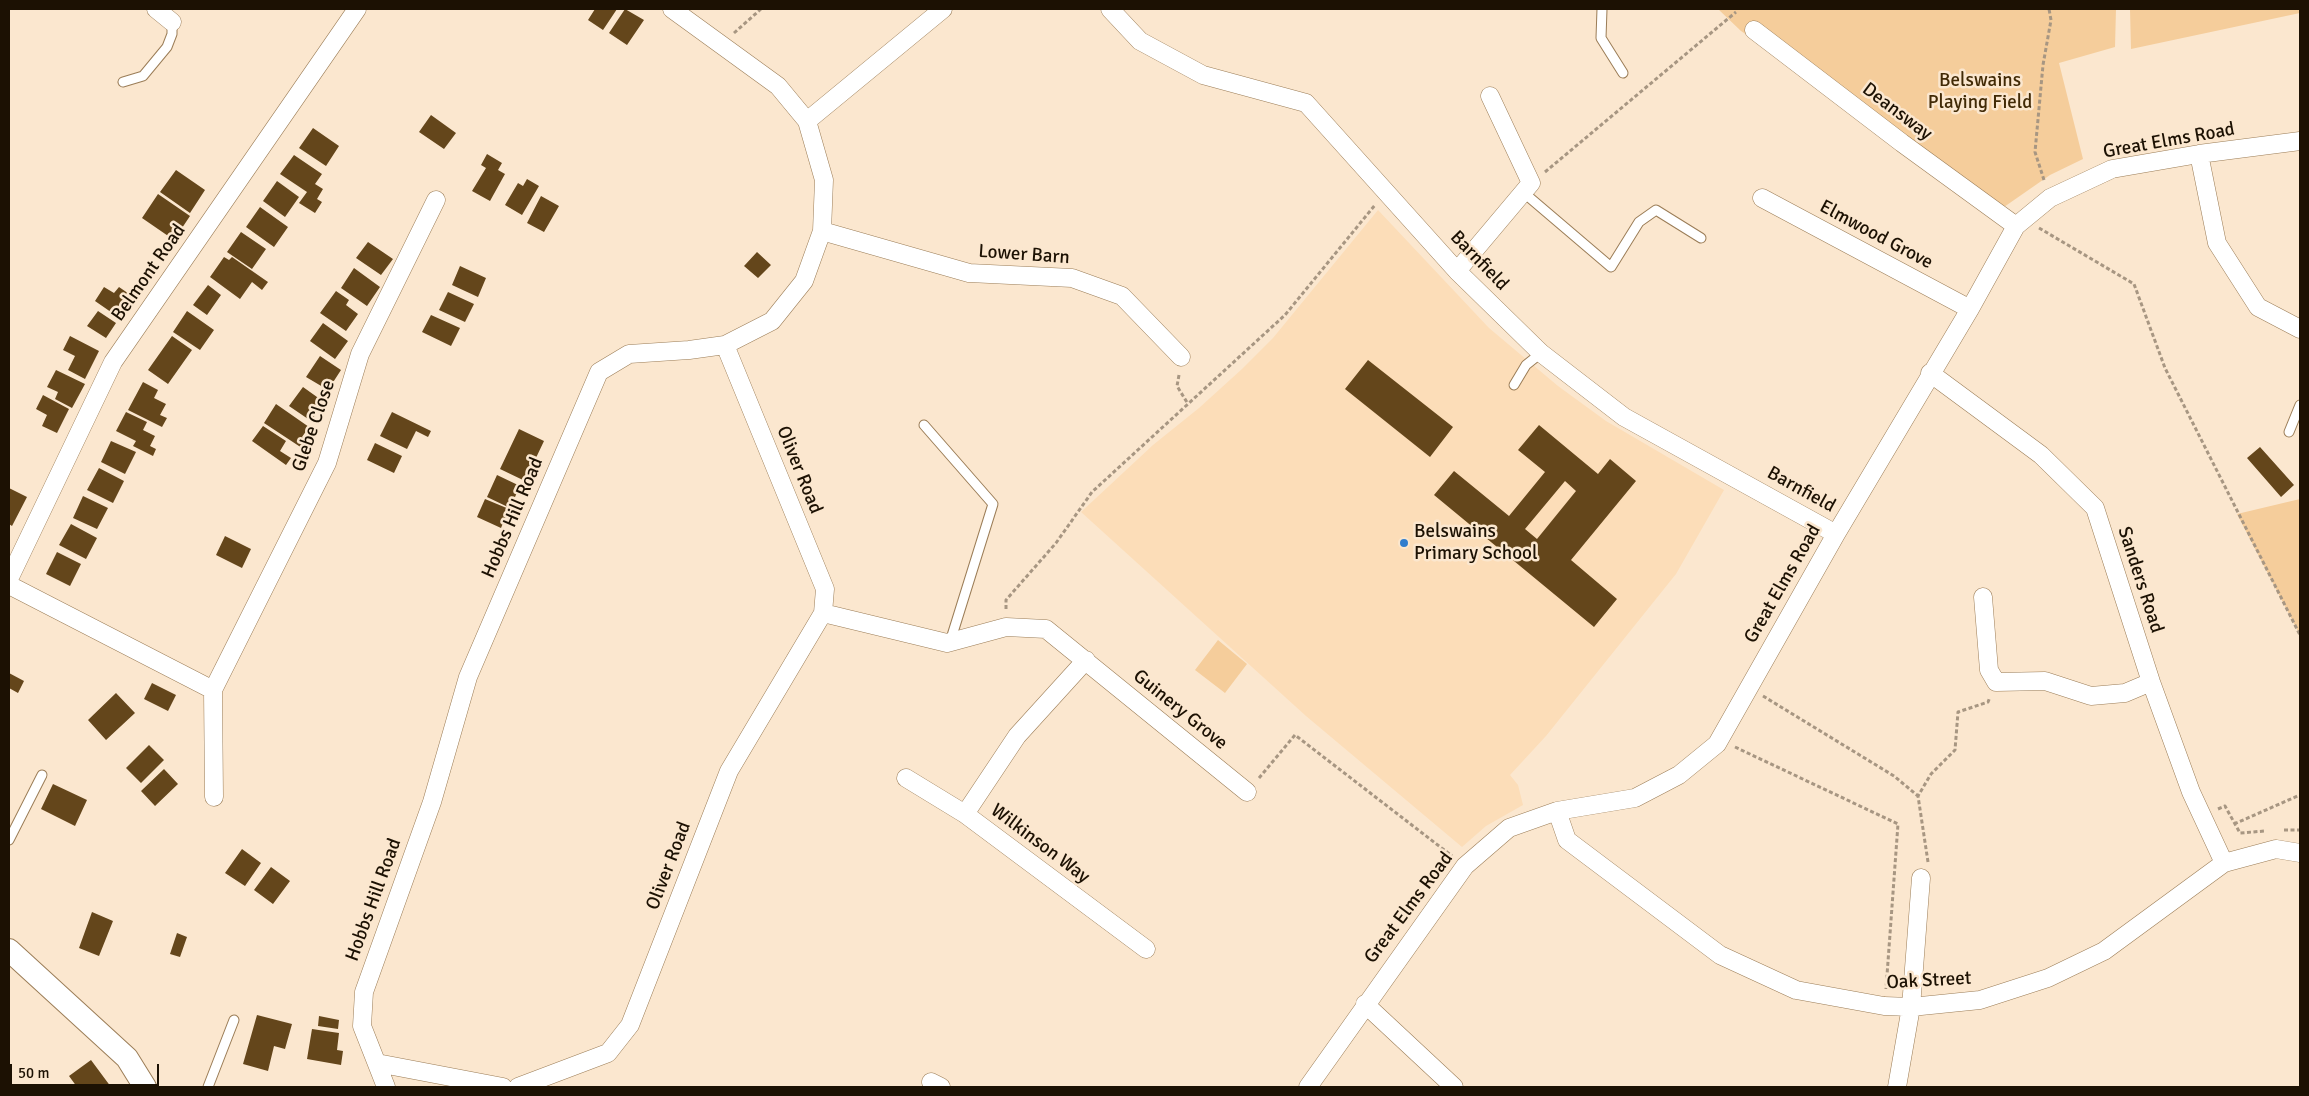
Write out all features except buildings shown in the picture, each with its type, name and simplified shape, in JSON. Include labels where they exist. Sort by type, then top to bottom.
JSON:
[{"type":"street","points":[[156,9],[172,22]]},
{"type":"street","name":"Belmont Road","points":[[9,579],[113,362],[356,9]]},
{"type":"street","name":"Hobbs Hill Road","points":[[378,1063],[362,1026],[364,992],[432,802],[468,677],[599,372],[629,354],[689,350],[725,345],[772,321],[804,281],[822,231],[824,180],[807,121],[778,86],[672,9]]},
{"type":"street","points":[[807,121],[944,9]]},
{"type":"street","name":"Barnfield","points":[[1110,9],[1140,41],[1203,75],[1306,103],[1457,271],[1541,354],[1624,417],[1836,534]]},
{"type":"street","name":"Deansway","points":[[1754,30],[1902,143],[2020,222]]},
{"type":"street","points":[[1457,271],[1527,188],[1490,96]]},
{"type":"street","name":"Great Elms Road","points":[[1308,1087],[1464,866],[1509,828],[1557,811],[1635,798],[1680,775],[1719,740],[1836,534],[2020,222],[2050,198],[2112,169],[2200,154],[2300,141]]},
{"type":"street","points":[[2200,154],[2217,243],[2258,307],[2300,329]]},
{"type":"street","name":"Elmwood Grove","points":[[1762,198],[1970,309]]},
{"type":"street","name":"Glebe Close","points":[[214,797],[213,690],[327,463],[360,354],[436,200]]},
{"type":"street","name":"Lower Barn","points":[[822,231],[969,273],[1072,278],[1122,296],[1181,357]]},
{"type":"street","name":"Oliver Road","points":[[518,1087],[608,1053],[630,1025],[729,771],[824,613],[825,589],[725,345]]},
{"type":"street","name":"Sanders Road","points":[[1930,373],[2041,455],[2095,508],[2151,682],[2191,792],[2224,863]]},
{"type":"street","points":[[9,585],[213,690]]},
{"type":"street","points":[[1983,597],[1989,670],[1996,682],[2045,681],[2091,696],[2124,693],[2151,682]]},
{"type":"street","points":[[824,613],[950,642],[1006,627]]},
{"type":"street","name":"Guinery Grove","points":[[1006,627],[1046,629],[1247,792]]},
{"type":"street","points":[[965,814],[1017,736],[1086,660]]},
{"type":"street","name":"Wilkinson Way","points":[[906,778],[965,814],[1146,949]]},
{"type":"street","name":"Oak Street","points":[[1557,811],[1567,840],[1720,954],[1796,990],[1884,1006],[1911,1007],[1980,1000],[2048,978],[2104,951],[2224,863],[2276,849],[2300,853]]},
{"type":"street","points":[[1897,1087],[1911,1007],[1921,880]]},
{"type":"street","points":[[9,950],[127,1058],[145,1087]]},
{"type":"street","points":[[1365,1004],[1454,1087]]},
{"type":"street","points":[[386,1087],[378,1063],[503,1087]]},
{"type":"lane","points":[[1602,9],[1601,38],[1623,73]]},
{"type":"lane","points":[[123,82],[143,76],[167,47],[172,34],[172,22]]},
{"type":"lane","points":[[1527,188],[1611,267],[1639,222],[1656,210],[1701,238]]},
{"type":"lane","points":[[1514,385],[1526,365],[1541,354]]},
{"type":"lane","points":[[2288,432],[2300,405]]},
{"type":"lane","points":[[924,424],[993,504],[950,642]]},
{"type":"lane","points":[[9,840],[42,775]]},
{"type":"lane","points":[[208,1087],[234,1020]]},
{"type":"path","points":[[721,45],[761,9]]},
{"type":"path","points":[[2049,9],[2051,20],[2043,65],[2034,152],[2050,198]]},
{"type":"path","points":[[1527,188],[1736,12]]},
{"type":"path","points":[[1006,627],[1006,600],[1056,543],[1092,492],[1284,315],[1386,192]]},
{"type":"path","points":[[2020,222],[2134,284],[2165,368],[2300,635]]},
{"type":"path","points":[[1181,357],[1177,386],[1188,404]]},
{"type":"path","points":[[1921,880],[1930,872],[1918,796],[1930,774],[1955,750],[1958,712],[1988,702],[1996,682]]},
{"type":"path","points":[[1749,687],[1894,776],[1918,796]]},
{"type":"path","points":[[1247,792],[1295,735],[1464,866]]},
{"type":"path","points":[[1719,740],[1898,824],[1884,1006]]},
{"type":"path","points":[[2267,831],[2240,833],[2234,824],[2300,794]]},
{"type":"path","points":[[2276,830],[2300,830]]},
{"type":"shaded area","name":"Belswains Primary School","points":[[1378,210],[1489,328],[1558,386],[1606,421],[1724,490],[1676,574],[1546,736],[1510,775],[1518,785],[1523,805],[1486,826],[1462,847],[1306,716],[1081,512],[1153,445],[1199,408],[1273,338]]},
{"type":"green space","name":"Belswains Playing Field","points":[[1718,9],[2116,9],[2115,47],[2059,63],[2083,159],[2050,175],[2004,207],[1741,31]]},
{"type":"green space","points":[[2130,9],[2300,9],[2300,13],[2131,49]]},
{"type":"green space","points":[[2300,499],[2300,635],[2237,514]]},
{"type":"green space","points":[[1218,640],[1247,664],[1225,693],[1195,670]]},
{"type":"place","name":"Belswains Primary School","points":[[1404,543]]}]
